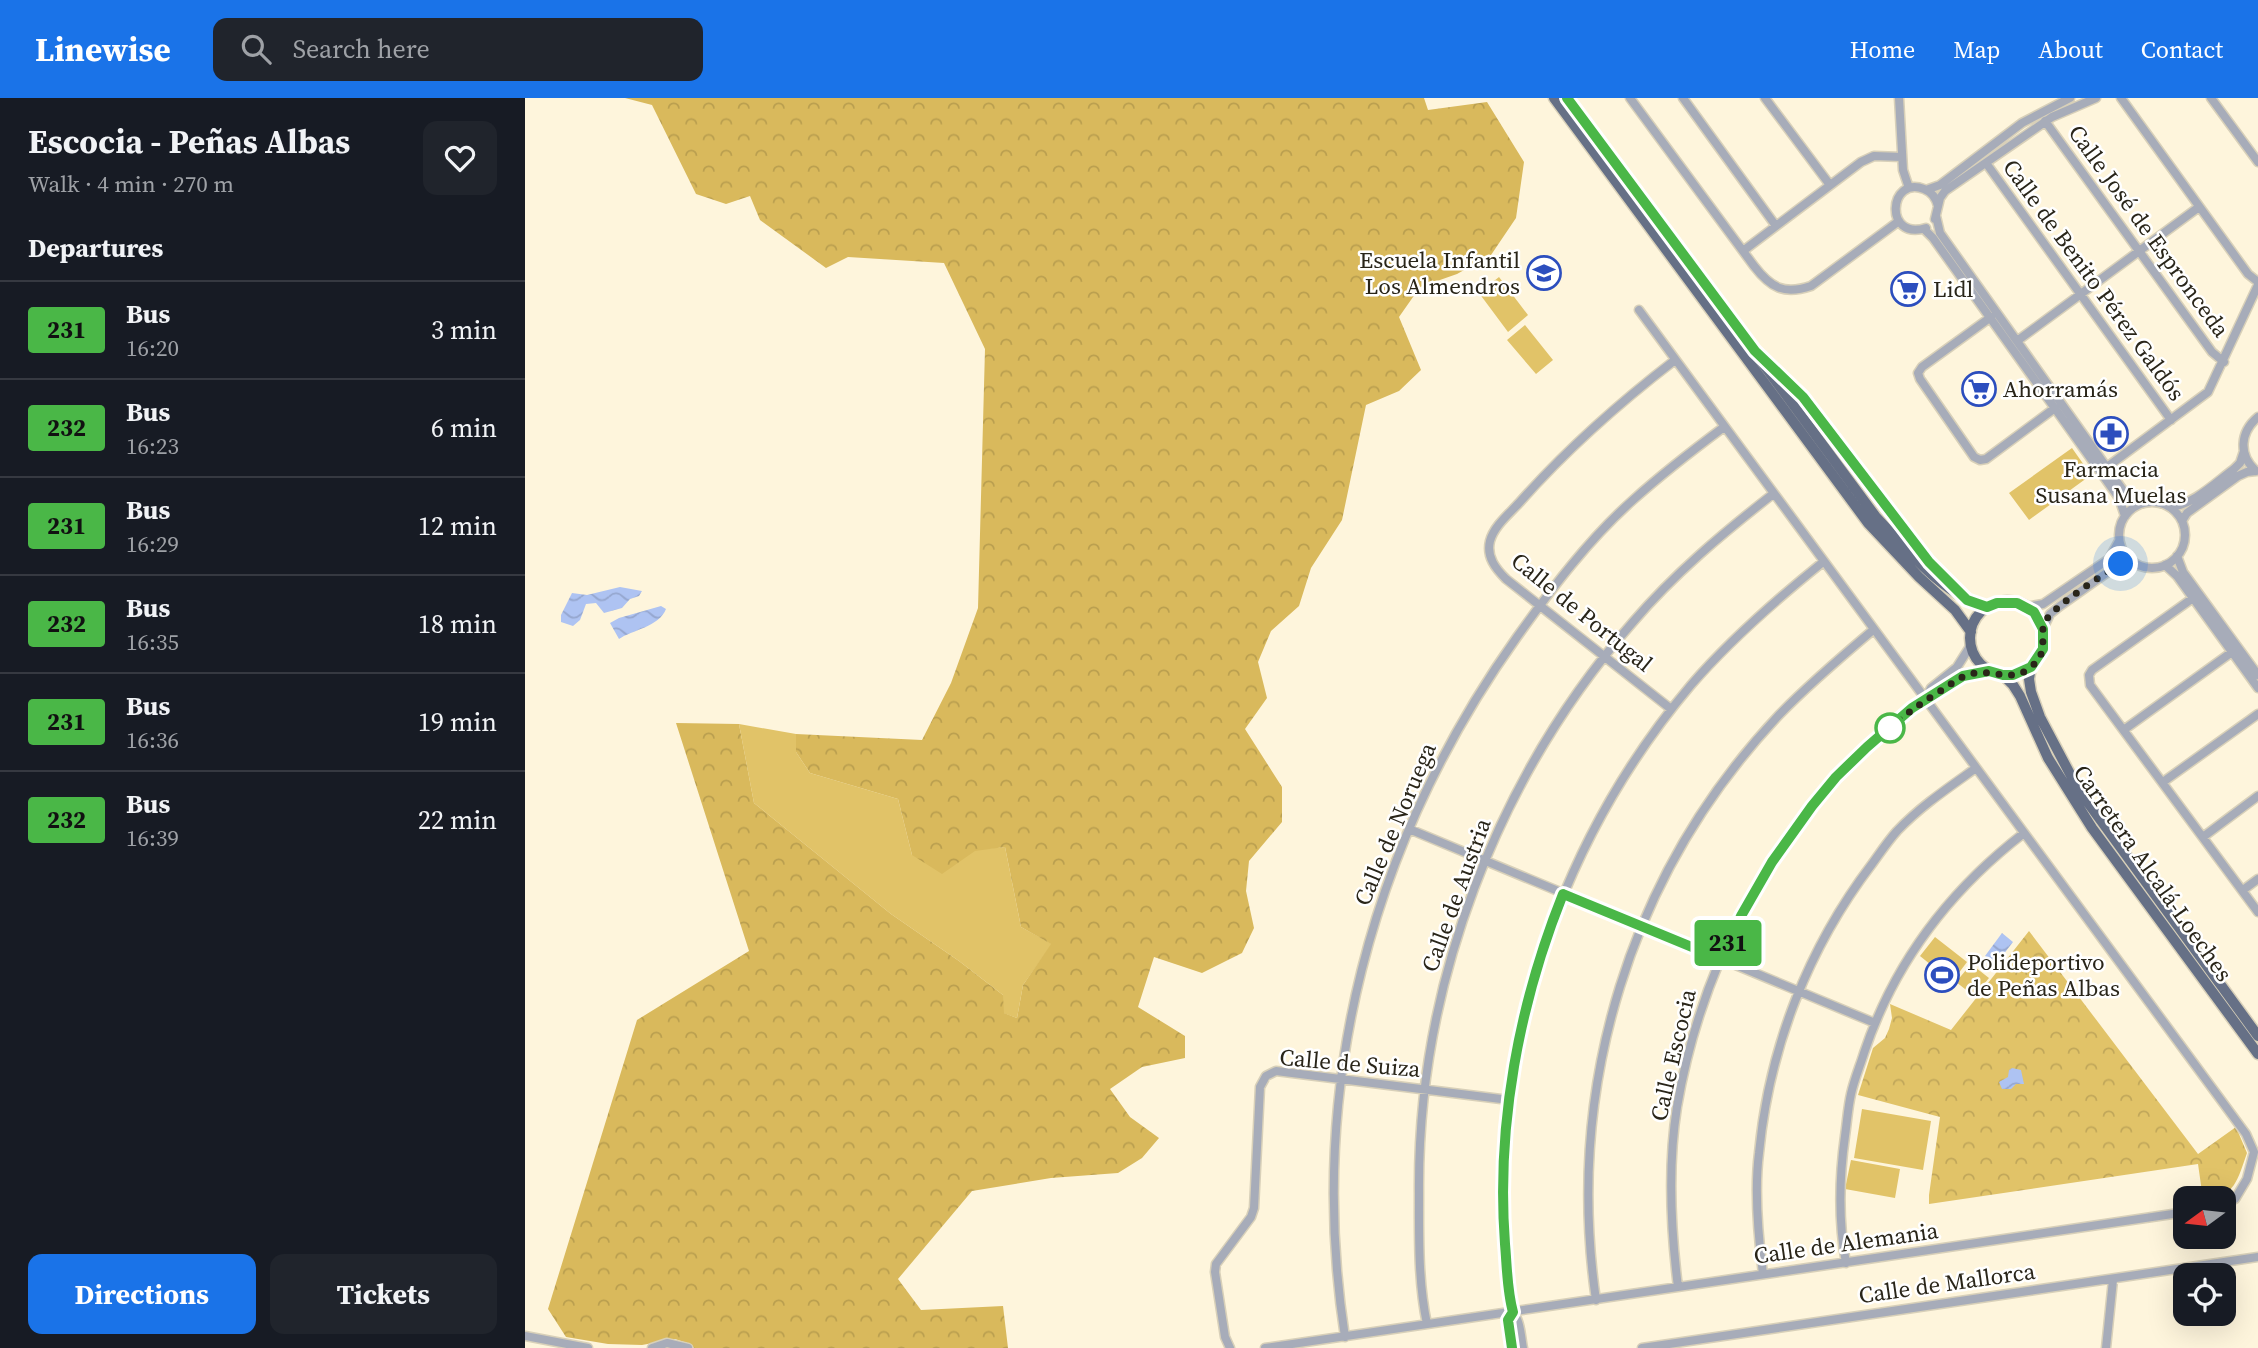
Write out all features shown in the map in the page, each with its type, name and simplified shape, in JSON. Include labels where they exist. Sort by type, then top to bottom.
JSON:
[{"type":"main road","points":[[1554,98],[1868,523],[1919,577],[1955,610],[1971,632]]},
{"type":"main road","points":[[1567,98],[1877,517],[1925,568],[1967,600],[1987,607]]},
{"type":"main road","points":[[2007,601],[2034,612],[2043,629],[2043,649],[2031,667],[2013,675],[2003,675],[1989,671],[1981,664],[1971,645],[1971,632],[1974,622],[1987,607],[2007,601]]},
{"type":"main road","name":"Carretera Alcalá-Loeches","points":[[2031,667],[2029,680],[2035,704],[2078,789],[2258,1036]]},
{"type":"main road","name":"Carretera Alcalá-Loeches","points":[[2003,675],[2020,696],[2048,758],[2092,828],[2258,1054]]},
{"type":"street","points":[[1683,98],[1776,226]]},
{"type":"street","points":[[1765,98],[1830,185]]},
{"type":"street","points":[[1899,98],[1902,157],[1909,188]]},
{"type":"street","points":[[1926,190],[1940,185],[2022,123],[2070,98]]},
{"type":"street","points":[[1938,206],[1926,190],[1919,187],[1909,188],[1900,194],[1895,203],[1895,211],[1905,227],[1924,229],[1936,216],[1940,198],[1945,191],[2045,121],[2054,106],[2096,98]]},
{"type":"street","points":[[2107,467],[2209,392],[2258,283],[2248,274],[2120,98]]},
{"type":"street","points":[[2211,98],[2258,162]]},
{"type":"street","points":[[1632,99],[1764,279],[1774,286],[1787,290],[1811,286],[1899,221]]},
{"type":"street","name":"Calle José de Espronceda","points":[[2045,121],[2212,352],[2224,362]]},
{"type":"street","points":[[1743,251],[1866,159],[1885,155],[1902,157]]},
{"type":"street","name":"Calle de Benito Pérez Galdós","points":[[1986,163],[2171,420]]},
{"type":"street","points":[[2017,341],[2199,207]]},
{"type":"street","points":[[1936,216],[1940,233],[2130,500],[2139,504]]},
{"type":"street","points":[[1924,229],[1991,317],[2119,498],[2125,516]]},
{"type":"street","points":[[1639,310],[2246,1134],[2254,1152],[2247,1179],[2237,1196]]},
{"type":"street","points":[[1991,317],[1922,367],[1918,373],[1974,457],[1980,460],[1986,458],[2055,408]]},
{"type":"street","name":"Calle de Portugal","points":[[1671,709],[1506,579],[1495,566],[1489,551],[1493,534],[1528,492],[1604,418],[1675,360]]},
{"type":"street","points":[[2170,507],[2188,502],[2234,470],[2243,451],[2245,432],[2258,417]]},
{"type":"street","name":"Calle de Noruega","points":[[1345,1338],[1334,1240],[1337,1123],[1342,1079],[1353,1002],[1364,955],[1377,912],[1409,829],[1449,745],[1493,671],[1539,605],[1632,500],[1724,427]]},
{"type":"street","points":[[2243,451],[2250,466],[2257,472]]},
{"type":"street","points":[[2182,521],[2187,513],[2238,476],[2257,472]]},
{"type":"street","name":"Calle de Austria","points":[[1427,1324],[1419,1234],[1418,1156],[1425,1088],[1438,1003],[1485,862],[1524,777],[1605,655],[1691,562],[1773,494]]},
{"type":"street","points":[[2160,503],[2170,507],[2182,521],[2184,539],[2177,556],[2165,565],[2148,568],[2132,561],[2126,556],[2119,541],[2119,532],[2125,516],[2139,504],[2160,503]]},
{"type":"street","points":[[2026,607],[2043,604],[2109,559],[2119,541]]},
{"type":"street","points":[[2177,556],[2183,572],[2258,675]]},
{"type":"street","points":[[2043,629],[2050,614],[2060,606],[2115,567],[2132,561]]},
{"type":"street","points":[[1523,1348],[1517,1318],[1513,1312],[1503,1220],[1505,1138],[1520,1032],[1542,953],[1563,894],[1611,799],[1671,709],[1693,682],[1756,619],[1823,562]]},
{"type":"street","points":[[2165,565],[2193,598],[2258,688]]},
{"type":"street","points":[[2193,598],[2092,670],[2089,675],[2090,684],[2258,912]]},
{"type":"street","points":[[1595,1300],[1588,1240],[1587,1164],[1597,1081],[1615,1000],[1641,926],[1676,853],[1724,782],[1779,715],[1873,630]]},
{"type":"street","name":"Calle Escocia","points":[[1926,699],[1931,688],[1957,667],[1971,645]]},
{"type":"street","points":[[2125,729],[2232,652]]},
{"type":"street","name":"Calle Escocia","points":[[1678,1287],[1672,1232],[1677,1108],[1695,1029],[1709,986],[1741,916],[1772,862],[1836,777],[1867,747],[1926,699],[1963,676],[1989,671]]},
{"type":"street","points":[[2163,782],[2258,714]]},
{"type":"street","points":[[1763,1275],[1758,1212],[1758,1154],[1770,1080],[1799,991],[1822,939],[1854,888],[1896,832],[1927,802],[1976,768]]},
{"type":"street","points":[[2203,837],[2258,796]]},
{"type":"street","points":[[1409,829],[1875,1023]]},
{"type":"street","points":[[1846,1263],[1841,1231],[1840,1176],[1851,1092],[1875,1023],[1895,980],[1927,928],[1969,880],[2024,833]]},
{"type":"street","points":[[2242,890],[2258,879]]},
{"type":"street","name":"Calle de Suiza","points":[[1230,1348],[1225,1337],[1215,1272],[1216,1264],[1251,1217],[1254,1208],[1262,1080],[1276,1071],[1509,1100]]},
{"type":"street","name":"Calle de Alemania","points":[[1513,1312],[2173,1214]]},
{"type":"street","name":"Calle de Mallorca","points":[[1642,1348],[2258,1257]]},
{"type":"street","points":[[2105,1348],[2113,1280]]},
{"type":"street","points":[[1265,1348],[1513,1312]]},
{"type":"street","points":[[1511,1348],[1508,1320],[1513,1312]]},
{"type":"street","points":[[525,1336],[588,1348]]},
{"type":"street","points":[[652,1348],[667,1343],[688,1348]]},
{"type":"green space","points":[[625,98],[1424,98],[1428,110],[1487,102],[1524,162],[1516,218],[1491,255],[1457,274],[1420,287],[1399,317],[1421,370],[1399,391],[1366,405],[1342,520],[1311,568],[1299,606],[1271,631],[1258,662],[1267,698],[1245,729],[1282,787],[1282,822],[1249,861],[1246,891],[1254,928],[1242,953],[1202,973],[1154,957],[1138,1007],[1185,1036],[1185,1058],[1142,1067],[1110,1089],[1130,1117],[1159,1138],[1142,1158],[1118,1173],[1051,1178],[972,1191],[898,1279],[921,1310],[1003,1306],[1008,1348],[694,1348],[675,1339],[642,1345],[608,1344],[566,1337],[548,1309],[637,1020],[749,951],[676,723],[739,724],[754,803],[891,914],[1003,995],[1004,1013],[1017,1018],[1023,985],[1051,944],[1021,927],[1005,847],[975,851],[942,874],[912,855],[898,799],[810,773],[796,752],[796,734],[922,740],[951,683],[978,608],[985,349],[944,263],[848,257],[826,268],[760,220],[750,196],[726,204],[696,194],[652,105]]},
{"type":"green space","points":[[1499,277],[1528,315],[1508,332],[1479,293]]},
{"type":"green space","points":[[1525,325],[1553,360],[1536,374],[1507,340]]},
{"type":"green space","points":[[2072,448],[2091,475],[2029,520],[2009,493]]},
{"type":"green space","points":[[739,724],[796,734],[796,752],[810,773],[898,799],[912,855],[1005,847],[1021,927],[1052,944],[1023,985],[1017,1018],[1003,1013],[1003,995],[891,914],[754,803]]},
{"type":"green space","points":[[2029,931],[2198,1154],[2236,1127],[2247,1153],[2238,1179],[2233,1186],[2201,1186],[2198,1164],[1929,1204],[1940,1117],[1858,1095],[1873,1048],[1885,1038],[1889,1029],[1892,1018],[1890,1004],[1951,1030]]},
{"type":"green space","points":[[1935,937],[1967,962],[1952,982],[1920,956]]},
{"type":"green space","points":[[1971,964],[1989,978],[1974,996],[1956,982]]},
{"type":"green space","points":[[1862,1109],[1931,1121],[1923,1170],[1854,1158]]},
{"type":"green space","points":[[1851,1160],[1900,1169],[1895,1198],[1845,1189]]},
{"type":"water","points":[[620,587],[642,591],[622,608],[604,613],[596,603],[586,604],[580,620],[573,626],[561,622],[561,615],[572,593],[587,595]]},
{"type":"water","points":[[661,606],[666,609],[658,620],[619,639],[610,623],[619,618]]},
{"type":"water","points":[[2002,933],[2013,942],[1996,964],[1985,956]]},
{"type":"water","points":[[2012,1068],[2021,1070],[2024,1084],[2002,1089],[1999,1082],[2008,1077]]},
{"type":"bus line","name":"231","points":[[1512,1348],[1508,1320],[1513,1312],[1503,1220],[1509,1100],[1528,999],[1563,894],[1721,959],[1753,892],[1790,836],[1836,777],[1912,708],[1963,676],[1989,671],[2013,675],[2031,667],[2043,649],[2044,639],[2043,629],[2034,612],[2007,601],[1987,607],[1977,605],[1967,600],[1929,562],[1803,397],[1755,351],[1567,98]]},
{"type":"place","name":"Escuela Infantil Los Almendros","points":[[1544,273]]},
{"type":"place","name":"Lidl","points":[[1908,289]]},
{"type":"place","name":"Ahorramás","points":[[1979,389]]},
{"type":"place","name":"Farmacia Susana Muelas","points":[[2111,434]]},
{"type":"place","name":"Polideportivo de Peñas Albas","points":[[1942,975]]},
{"type":"route","points":[[1890,728],[1912,708],[1963,676],[1989,671],[2013,675],[2031,667],[2043,649],[2043,629],[2050,614],[2121,564]]}]
